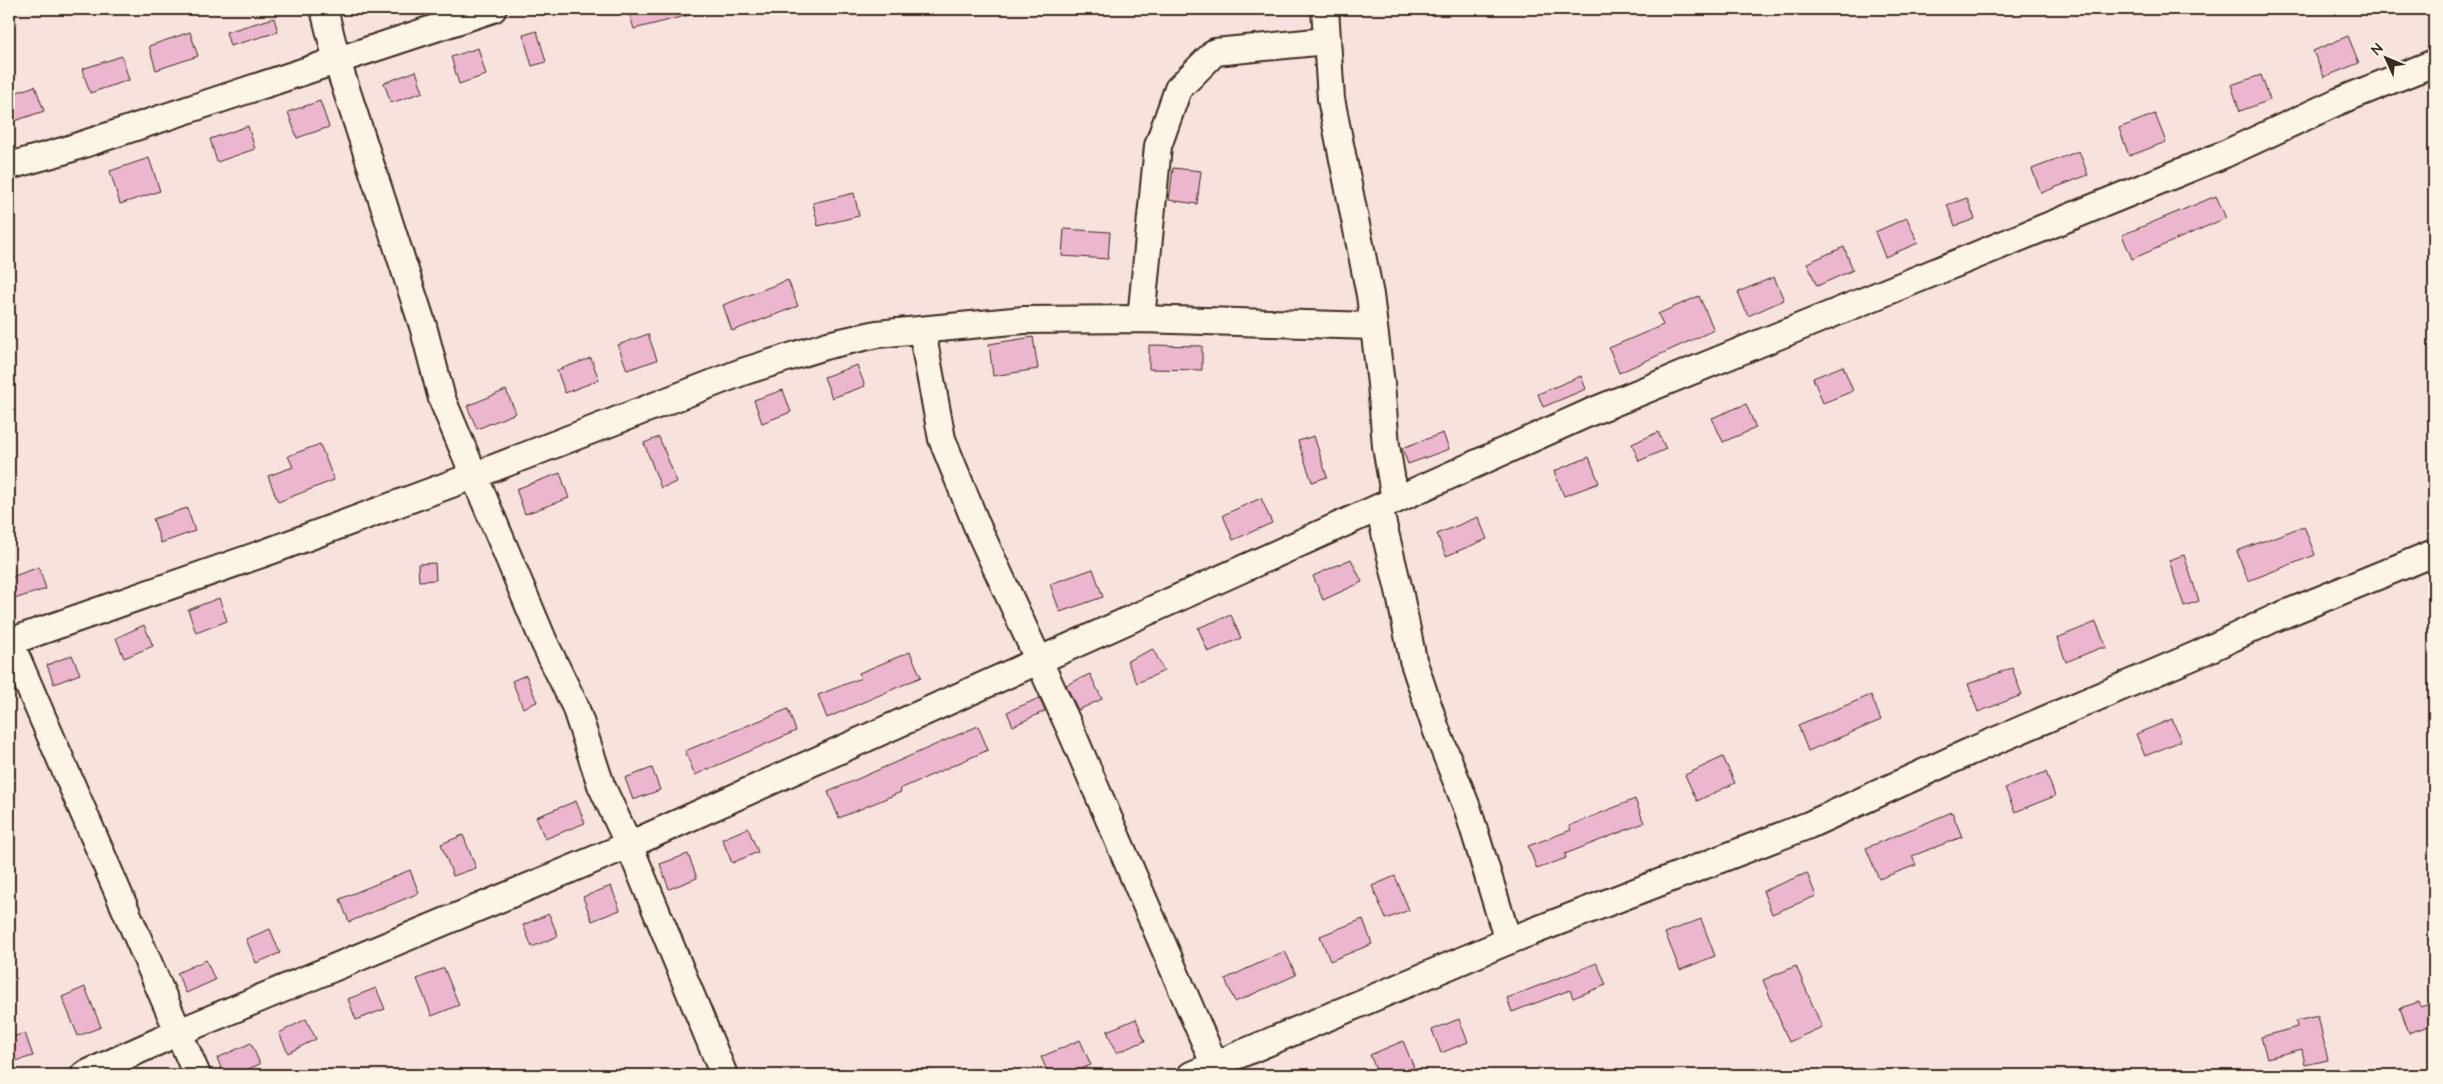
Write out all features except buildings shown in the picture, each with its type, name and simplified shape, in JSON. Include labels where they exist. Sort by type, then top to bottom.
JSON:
[{"type":"street","points":[[324,9],[337,62],[423,326],[442,399],[472,476],[544,642],[575,706],[601,786],[628,844],[724,1075]]},
{"type":"street","points":[[9,166],[63,151],[493,9]]},
{"type":"street","points":[[1326,9],[1326,41],[1331,99],[1370,295],[1372,326],[1381,384],[1386,446],[1387,504],[1413,660],[1436,729],[1468,810],[1508,941]]},
{"type":"street","points":[[1142,319],[1158,146],[1178,89],[1215,52],[1326,41]]},
{"type":"street","points":[[84,1075],[178,1032],[628,844],[1038,662],[1591,412],[2225,154],[2337,102],[2434,63]]},
{"type":"street","points":[[197,1075],[9,641],[270,551],[472,476],[742,372],[828,345],[861,337],[1024,320],[1142,319],[1372,326]]},
{"type":"street","points":[[922,331],[942,439],[977,526],[1072,733],[1217,1070]]},
{"type":"street","points":[[1191,1075],[1217,1070],[1508,941],[1809,825],[1969,752],[2194,656],[2276,618],[2434,553]]}]
